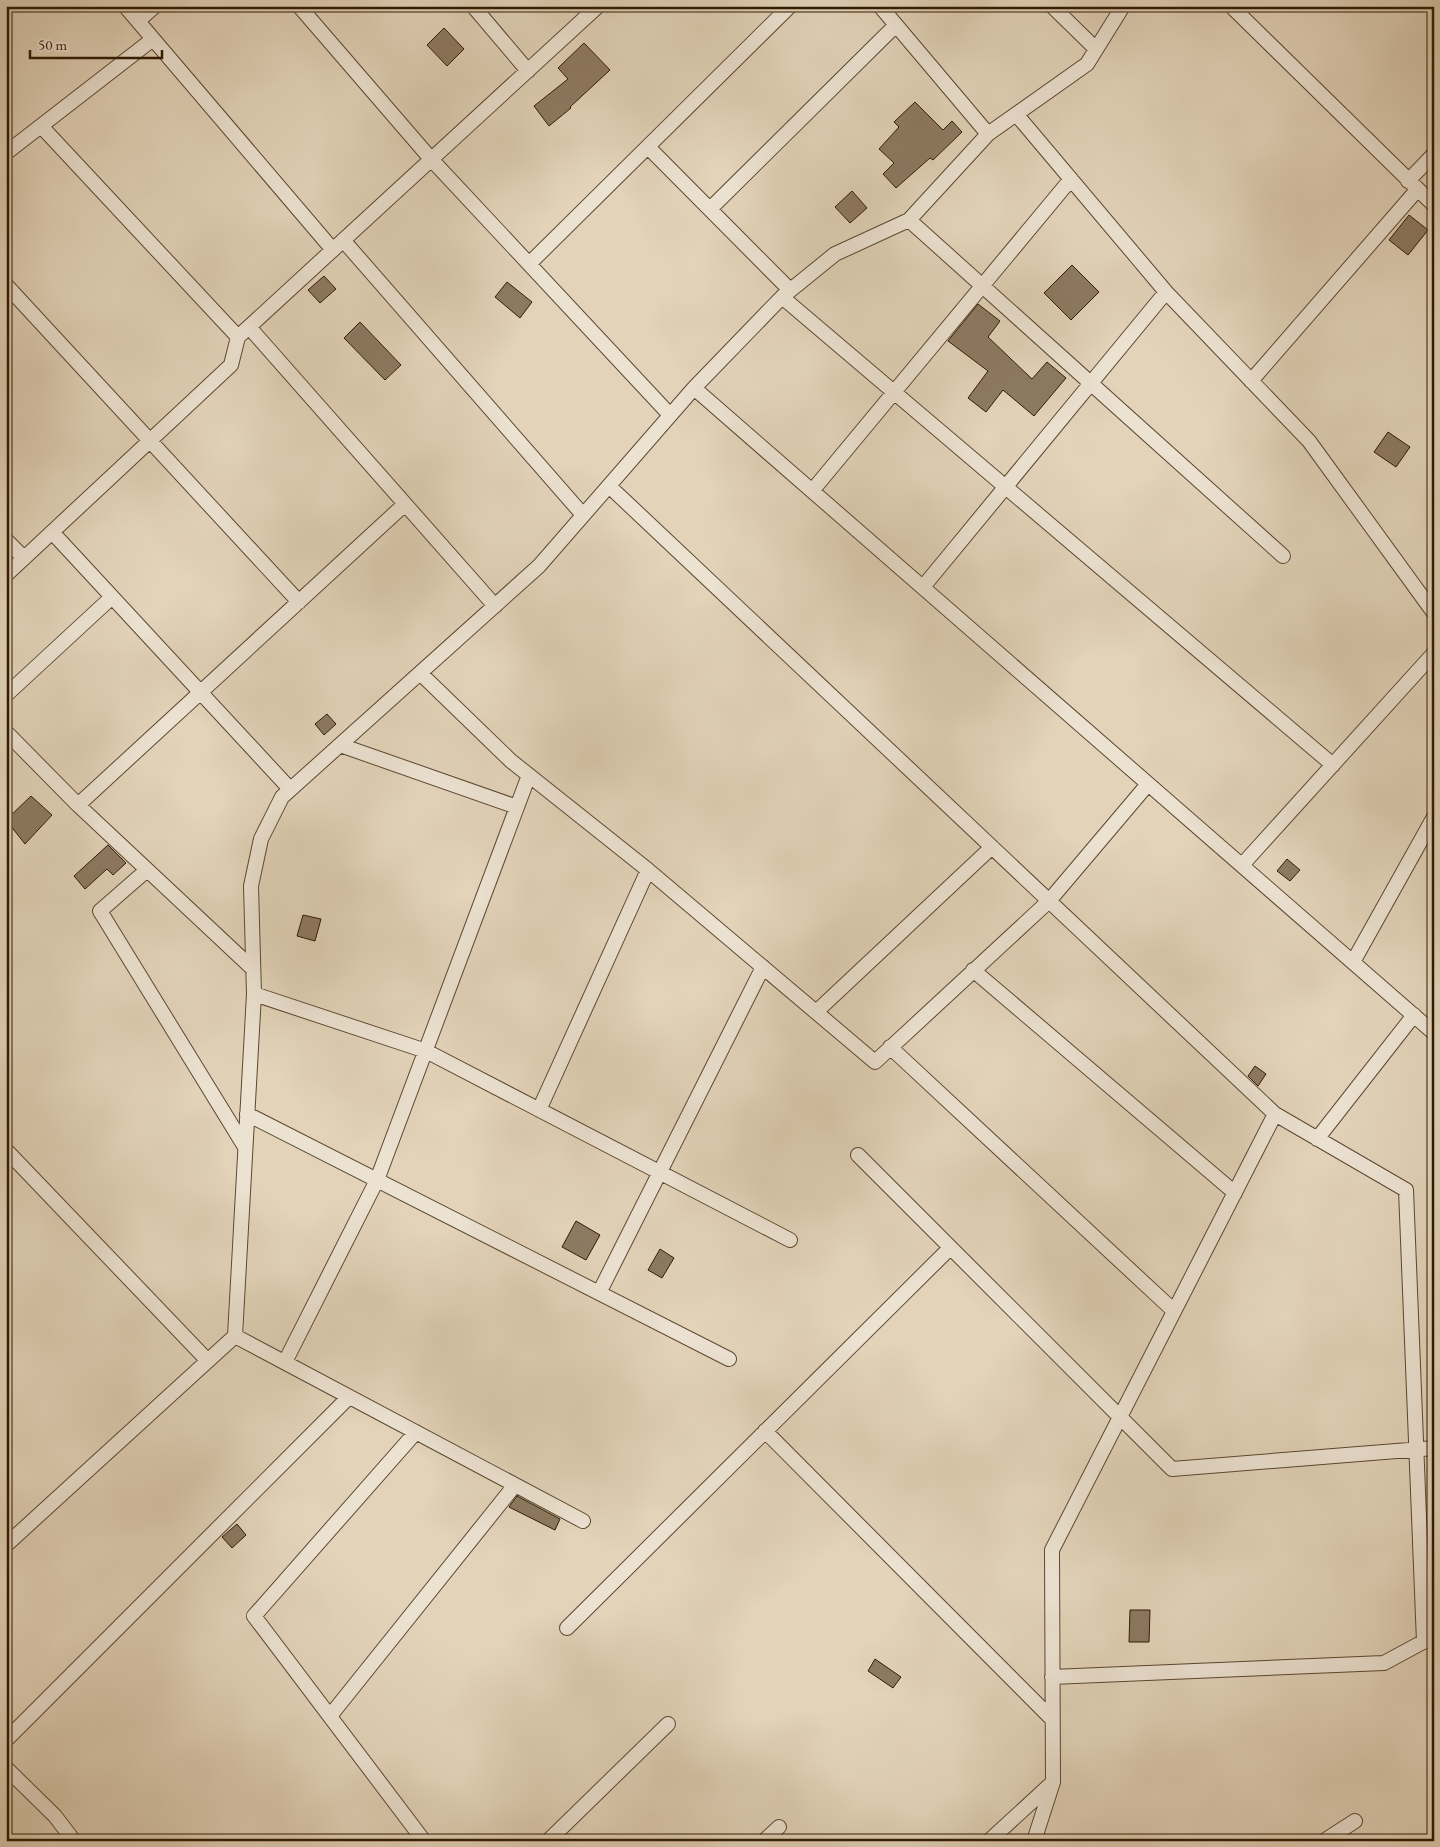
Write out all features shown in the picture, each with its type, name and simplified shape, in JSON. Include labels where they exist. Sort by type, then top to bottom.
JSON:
[{"type":"street","points":[[125,6],[338,245],[583,515]]},
{"type":"street","points":[[138,21],[155,6]]},
{"type":"street","points":[[299,6],[431,160],[670,415]]},
{"type":"street","points":[[473,6],[528,71]]},
{"type":"street","points":[[6,574],[232,365],[238,337],[598,6]]},
{"type":"street","points":[[529,264],[790,6]]},
{"type":"street","points":[[880,6],[988,134]]},
{"type":"street","points":[[1052,6],[1096,49]]},
{"type":"street","points":[[6,1545],[236,1336],[254,994],[251,886],[261,839],[282,796],[539,566],[694,388],[786,294],[835,254],[909,220],[988,134],[1087,64],[1123,6]]},
{"type":"street","points":[[1231,6],[1412,186],[1434,205]]},
{"type":"street","points":[[710,209],[896,25]]},
{"type":"street","points":[[6,153],[153,39]]},
{"type":"street","points":[[1016,114],[1166,292],[1309,442],[1434,613]]},
{"type":"street","points":[[41,126],[238,337]]},
{"type":"street","points":[[648,147],[710,209],[786,294],[894,392],[1333,765]]},
{"type":"street","points":[[1251,381],[1412,186],[1434,154]]},
{"type":"street","points":[[812,491],[1071,179]]},
{"type":"street","points":[[909,220],[1283,556]]},
{"type":"street","points":[[6,285],[299,602]]},
{"type":"street","points":[[923,588],[1166,292]]},
{"type":"street","points":[[249,327],[495,606]]},
{"type":"street","points":[[694,388],[1434,1033]]},
{"type":"street","points":[[609,486],[1275,1114],[1406,1190],[1416,1449],[1429,1639],[1384,1663],[1052,1677]]},
{"type":"street","points":[[78,805],[405,504]]},
{"type":"street","points":[[52,532],[290,789]]},
{"type":"street","points":[[6,540],[24,558]]},
{"type":"street","points":[[6,695],[112,597]]},
{"type":"street","points":[[1242,865],[1434,653]]},
{"type":"street","points":[[420,673],[511,761],[648,870],[875,1062],[1049,901],[1148,784]]},
{"type":"street","points":[[6,732],[78,805],[253,969]]},
{"type":"street","points":[[340,745],[517,808]]},
{"type":"street","points":[[285,1362],[377,1180],[529,775]]},
{"type":"street","points":[[1352,962],[1434,816]]},
{"type":"street","points":[[816,1012],[992,847]]},
{"type":"street","points":[[147,870],[100,911],[245,1147]]},
{"type":"street","points":[[539,1110],[648,870]]},
{"type":"street","points":[[599,1293],[763,967]]},
{"type":"street","points":[[973,970],[1235,1193]]},
{"type":"street","points":[[254,994],[426,1051],[790,1240]]},
{"type":"street","points":[[1318,1139],[1414,1015]]},
{"type":"street","points":[[890,1047],[1174,1311]]},
{"type":"street","points":[[247,1114],[729,1359]]},
{"type":"street","points":[[1034,1841],[1053,1782],[1052,1550],[1275,1114]]},
{"type":"street","points":[[6,1150],[208,1361]]},
{"type":"street","points":[[858,1156],[1172,1469],[1434,1448]]},
{"type":"street","points":[[568,1628],[950,1248]]},
{"type":"street","points":[[236,1336],[583,1521]]},
{"type":"street","points":[[6,1740],[349,1397]]},
{"type":"street","points":[[765,1431],[1052,1719]]},
{"type":"street","points":[[416,1432],[254,1616],[424,1841]]},
{"type":"street","points":[[330,1716],[515,1485]]},
{"type":"street","points":[[548,1841],[668,1724]]},
{"type":"street","points":[[6,1768],[55,1816],[74,1841]]},
{"type":"street","points":[[989,1841],[1053,1782]]},
{"type":"street","points":[[1324,1841],[1355,1821]]},
{"type":"street","points":[[764,1841],[779,1828]]},
{"type":"building","points":[[444,28],[464,49],[447,66],[427,45]]},
{"type":"building","points":[[584,43],[610,70],[571,108],[549,126],[534,106],[568,79],[558,68]]},
{"type":"building","points":[[915,102],[943,130],[952,121],[962,132],[933,160],[930,158],[896,188],[883,174],[894,163],[879,149],[899,127],[894,122]]},
{"type":"building","points":[[852,191],[867,208],[850,223],[835,207]]},
{"type":"building","points":[[1409,215],[1428,230],[1408,255],[1389,240]]},
{"type":"building","points":[[1072,265],[1099,292],[1071,320],[1044,293]]},
{"type":"building","points":[[324,276],[336,289],[320,303],[308,290]]},
{"type":"building","points":[[507,282],[532,302],[520,318],[495,297]]},
{"type":"building","points":[[978,304],[1000,321],[988,337],[1032,379],[1047,362],[1066,378],[1034,416],[1003,390],[986,412],[968,398],[988,371],[948,341]]},
{"type":"building","points":[[360,322],[401,365],[385,380],[344,338]]},
{"type":"building","points":[[1388,432],[1410,447],[1396,467],[1374,452]]},
{"type":"building","points":[[327,714],[336,724],[324,735],[315,724]]},
{"type":"building","points":[[31,796],[52,815],[25,844],[6,820]]},
{"type":"building","points":[[108,845],[126,863],[113,875],[107,869],[85,889],[74,876]]},
{"type":"building","points":[[1287,859],[1300,870],[1290,881],[1277,871]]},
{"type":"building","points":[[303,915],[321,919],[315,941],[297,936]]},
{"type":"building","points":[[1255,1066],[1266,1074],[1258,1086],[1248,1076]]},
{"type":"building","points":[[576,1221],[600,1235],[586,1260],[562,1247]]},
{"type":"building","points":[[660,1249],[674,1258],[662,1278],[648,1270]]},
{"type":"building","points":[[517,1496],[560,1519],[555,1530],[509,1507]]},
{"type":"building","points":[[237,1524],[246,1535],[232,1548],[222,1537]]},
{"type":"building","points":[[1130,1610],[1150,1610],[1149,1642],[1129,1642]]},
{"type":"building","points":[[875,1659],[901,1677],[893,1688],[868,1671]]}]
